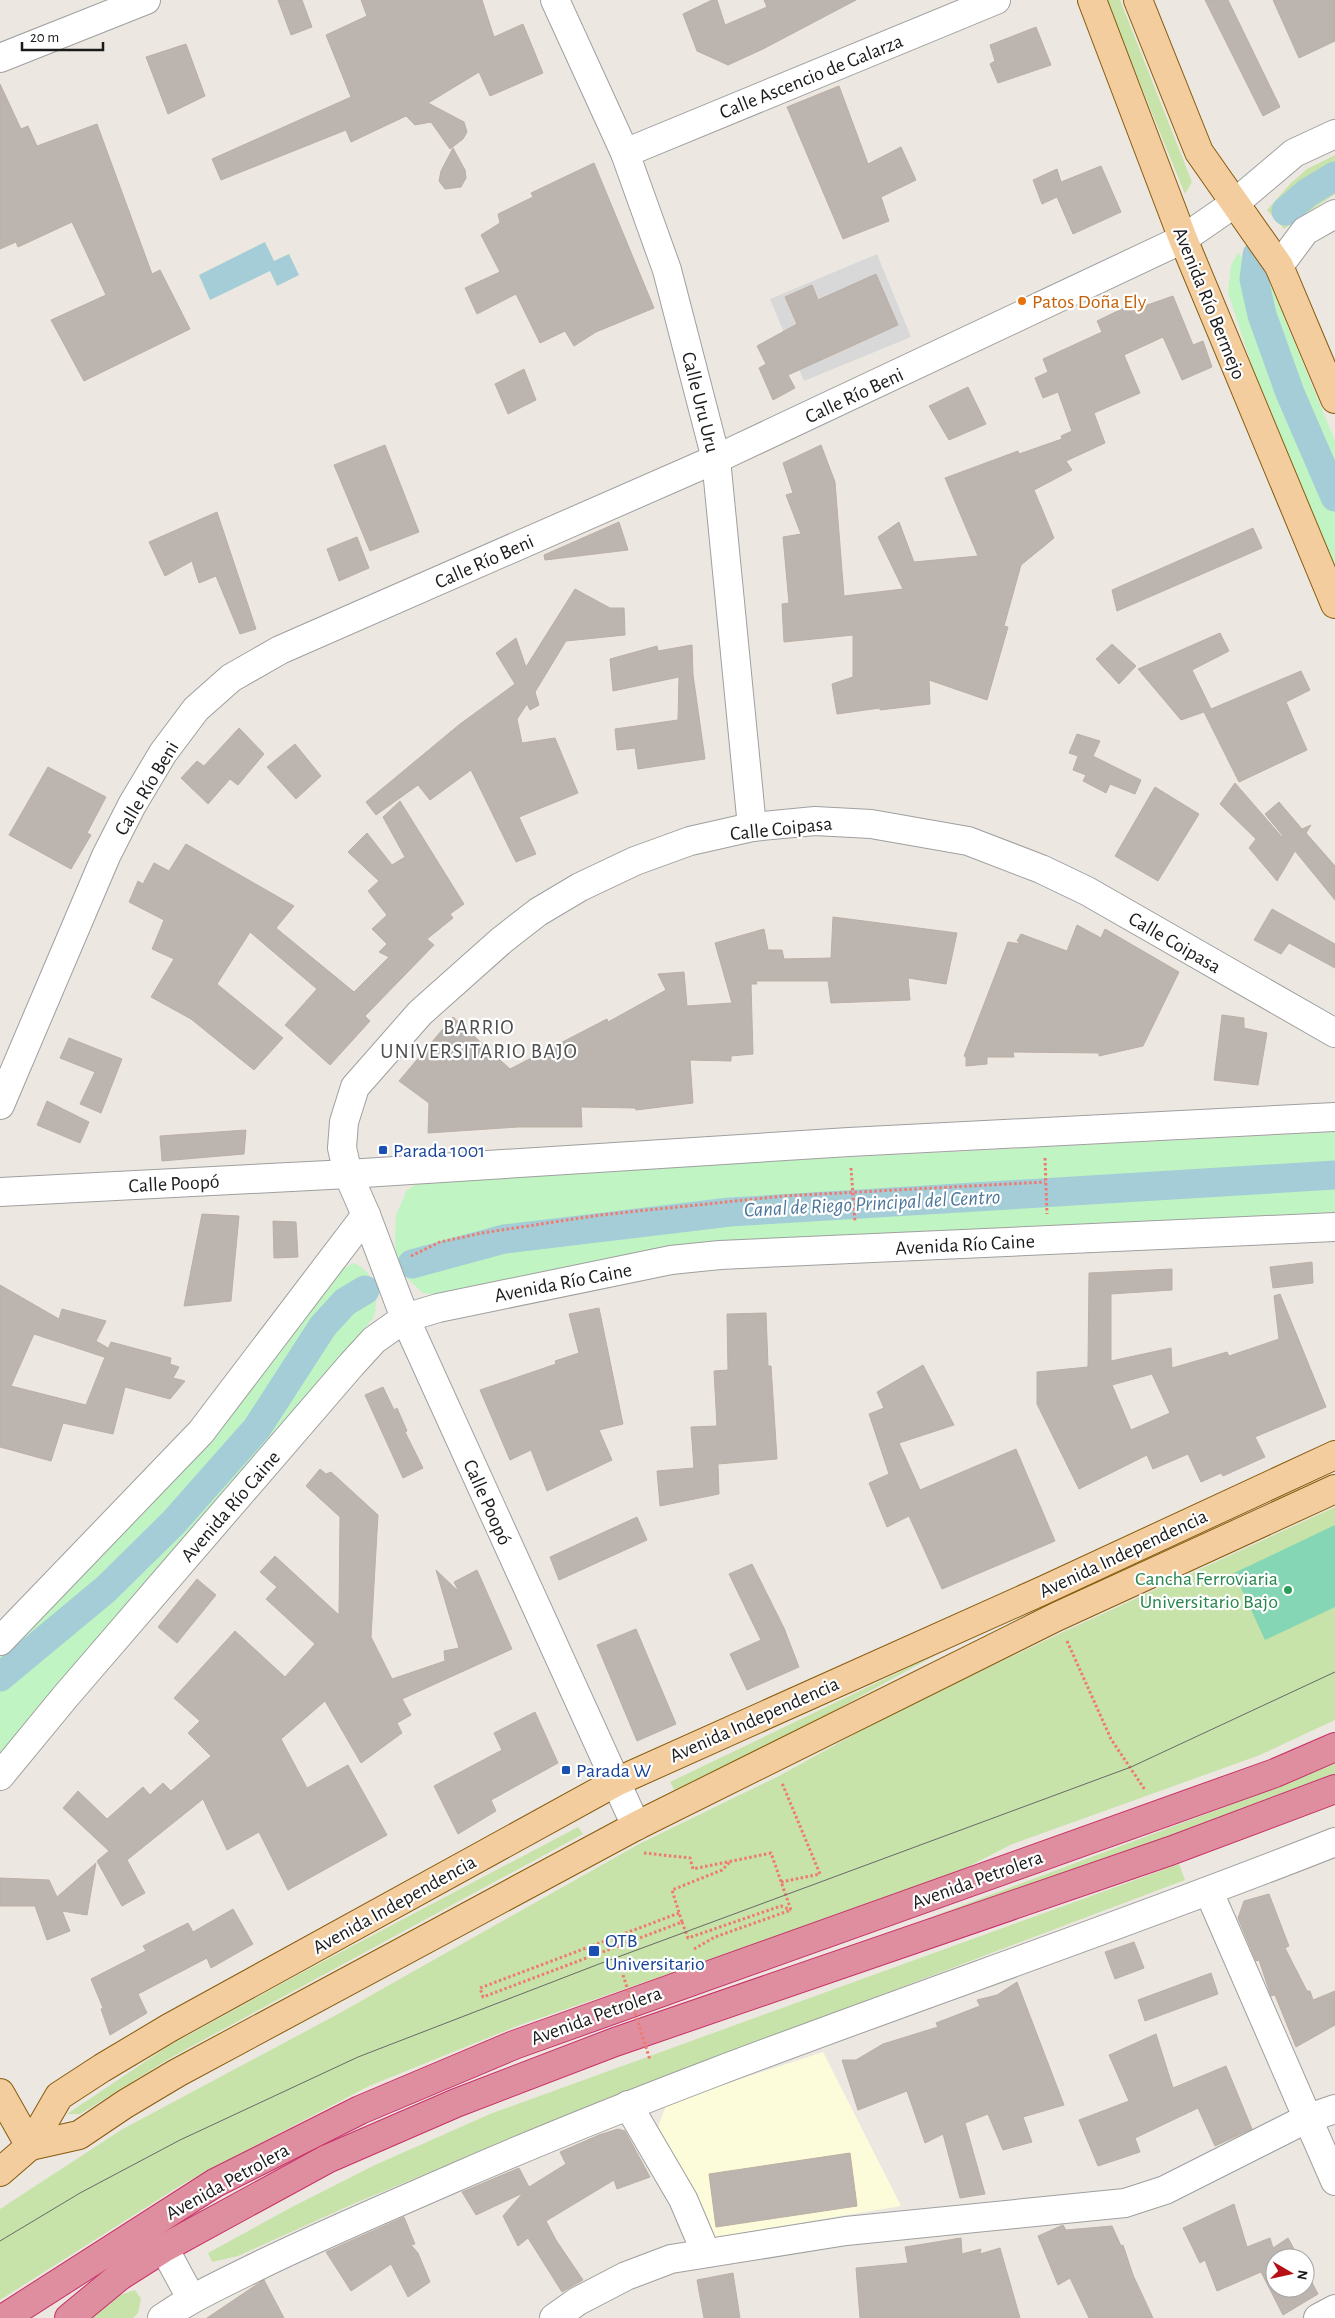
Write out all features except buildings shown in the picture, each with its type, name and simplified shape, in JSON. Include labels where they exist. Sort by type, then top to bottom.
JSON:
[{"type":"highway","name":"Avenida Petrolera","points":[[4,2318],[215,2183],[360,2110],[514,2044],[1275,1773],[1335,1747]]},
{"type":"highway","name":"Avenida Petrolera","points":[[69,2318],[120,2276],[164,2248],[327,2159],[465,2100],[615,2042],[1179,1848],[1335,1789]]},
{"type":"main road","name":"Avenida Río Bermejo","points":[[1092,0],[1183,239],[1335,604]]},
{"type":"main road","points":[[1138,0],[1199,152],[1279,266],[1335,399]]},
{"type":"main road","name":"Avenida Independencia","points":[[0,2172],[30,2146],[59,2096],[102,2068],[616,1782],[1044,1590],[1335,1456]]},
{"type":"main road","name":"Avenida Independencia","points":[[30,2146],[79,2135],[125,2104],[176,2074],[636,1826],[1056,1617],[1335,1489]]},
{"type":"main road","points":[[0,2094],[30,2146]]},
{"type":"street","points":[[0,58],[146,0]]},
{"type":"street","name":"Calle Uru Uru","points":[[555,0],[625,153],[667,270],[716,459],[752,827]]},
{"type":"street","name":"Calle Ascencio de Galarza","points":[[625,153],[996,0]]},
{"type":"street","points":[[1183,239],[1235,204],[1294,153],[1335,134]]},
{"type":"street","points":[[1279,266],[1306,231],[1335,214]]},
{"type":"street","name":"Calle Río Beni","points":[[0,1105],[123,822],[163,753],[196,710],[231,678],[280,650],[716,459],[1183,239]]},
{"type":"street","name":"Calle Coipasa","points":[[348,1174],[342,1148],[344,1122],[355,1087],[420,1013],[502,940],[538,912],[580,887],[635,861],[690,841],[752,827],[815,821],[852,823],[920,831],[968,841],[1041,869],[1087,891],[1335,1033]]},
{"type":"street","name":"Calle Poopó","points":[[0,1192],[348,1174],[849,1142],[1335,1117]]},
{"type":"street","name":"Calle Poopó","points":[[348,1174],[366,1214],[405,1318],[636,1826]]},
{"type":"street","points":[[0,1642],[201,1432],[366,1214]]},
{"type":"street","name":"Avenida Río Caine","points":[[0,1776],[65,1697],[352,1364],[374,1340],[405,1318],[438,1308],[671,1260],[720,1255],[1335,1228]]},
{"type":"street","points":[[162,2318],[191,2298],[324,2234],[628,2105],[1208,1892],[1335,1842]]},
{"type":"street","points":[[1208,1892],[1306,2120],[1335,2181]]},
{"type":"street","points":[[628,2105],[683,2198],[706,2253]]},
{"type":"street","points":[[554,2318],[578,2301],[626,2276],[671,2259],[846,2231],[1125,2203],[1165,2190],[1306,2120],[1335,2109]]},
{"type":"street","points":[[164,2248],[191,2298]]},
{"type":"street","points":[[1318,2318],[1335,2309]]},
{"type":"path","points":[[1045,1156],[1047,1212]]},
{"type":"path","points":[[851,1165],[855,1221]]},
{"type":"path","points":[[404,1260],[440,1242],[482,1233],[600,1215],[728,1201],[1046,1184]]},
{"type":"path","points":[[1067,1640],[1111,1739],[1148,1796]]},
{"type":"path","points":[[779,1776],[820,1874],[781,1882]]},
{"type":"path","points":[[637,1853],[690,1858],[693,1869],[771,1853],[791,1910]]},
{"type":"path","points":[[730,1862],[722,1870],[672,1890],[688,1938],[780,1906],[791,1910]]},
{"type":"path","points":[[692,1951],[715,1937],[791,1910]]},
{"type":"path","points":[[679,1913],[480,1988],[483,1997],[682,1922]]},
{"type":"path","points":[[623,1975],[650,2060]]},
{"type":"shaded area","points":[[877,254],[911,337],[804,381],[770,299]]},
{"type":"shaded area","points":[[823,2052],[901,2206],[710,2238],[656,2133],[667,2103]]},
{"type":"green space","points":[[1106,0],[1120,0],[1192,182],[1185,194]]},
{"type":"green space","points":[[1335,155],[1335,194],[1284,229],[1267,210],[1290,184],[1307,169]]},
{"type":"green space","points":[[1238,253],[1272,288],[1335,441],[1335,568],[1253,369],[1228,293],[1231,265]]},
{"type":"green space","points":[[1335,1132],[1335,1212],[678,1248],[534,1273],[467,1290],[437,1295],[423,1293],[407,1278],[396,1253],[396,1215],[407,1190],[416,1184],[433,1179]]},
{"type":"green space","points":[[354,1263],[367,1273],[374,1286],[376,1301],[374,1317],[0,1757],[0,1655],[121,1531],[287,1342],[344,1268]]},
{"type":"green space","points":[[1335,1507],[1335,1720],[1260,1755],[1010,1845],[947,1878],[520,2025],[369,2086],[183,2184],[0,2300],[0,2209],[121,2130],[338,2014],[639,1844],[779,1776],[895,1712],[1063,1632]]},
{"type":"green space","name":"Cancha Ferroviaria Universitario Bajo","points":[[1335,1525],[1335,1607],[1265,1640],[1234,1573]]},
{"type":"green space","points":[[945,1650],[830,1713],[676,1793],[670,1782]]},
{"type":"green space","points":[[1335,1763],[1335,1777],[1166,1840],[931,1917],[1230,1805]]},
{"type":"green space","points":[[578,1827],[583,1834],[172,2057],[80,2114],[67,2114],[167,2047],[305,1971]]},
{"type":"green space","points":[[1179,1864],[1185,1880],[616,2095],[353,2204],[238,2256],[212,2262],[208,2253],[292,2207],[375,2165],[490,2114]]},
{"type":"green space","points":[[135,2290],[141,2299],[138,2313],[133,2318],[90,2318],[120,2295]]},
{"type":"water","points":[[265,242],[274,261],[289,254],[299,275],[277,286],[270,271],[210,300],[199,275]]},
{"type":"waterway","name":"Canal de Riego Principal del Centro","points":[[1286,211],[1307,193],[1335,176]]},
{"type":"waterway","name":"Canal de Riego Principal del Centro","points":[[1257,255],[1254,279],[1262,315],[1290,393],[1335,497]]},
{"type":"waterway","name":"Canal de Riego Principal del Centro","points":[[412,1264],[504,1239],[730,1212],[1335,1175]]},
{"type":"waterway","name":"Canal de Riego Principal del Centro","points":[[0,1677],[106,1589],[173,1523],[257,1428],[323,1326],[345,1302],[365,1290]]},
{"type":"tram line","points":[[0,2241],[80,2193],[180,2140],[358,2057],[599,1964],[1131,1767],[1335,1672]]},
{"type":"place","name":"Patos Doña Ely","points":[[1022,301]]},
{"type":"place","name":"Parada 1001","points":[[383,1150]]},
{"type":"place","name":"Cancha Ferroviaria Universitario Bajo","points":[[1288,1590]]},
{"type":"place","name":"Parada W","points":[[566,1770]]},
{"type":"place","name":"OTB Universitario","points":[[594,1951]]},
{"type":"district","name":"BARRIO UNIVERSITARIO BAJO","points":[[479,1039]]}]
